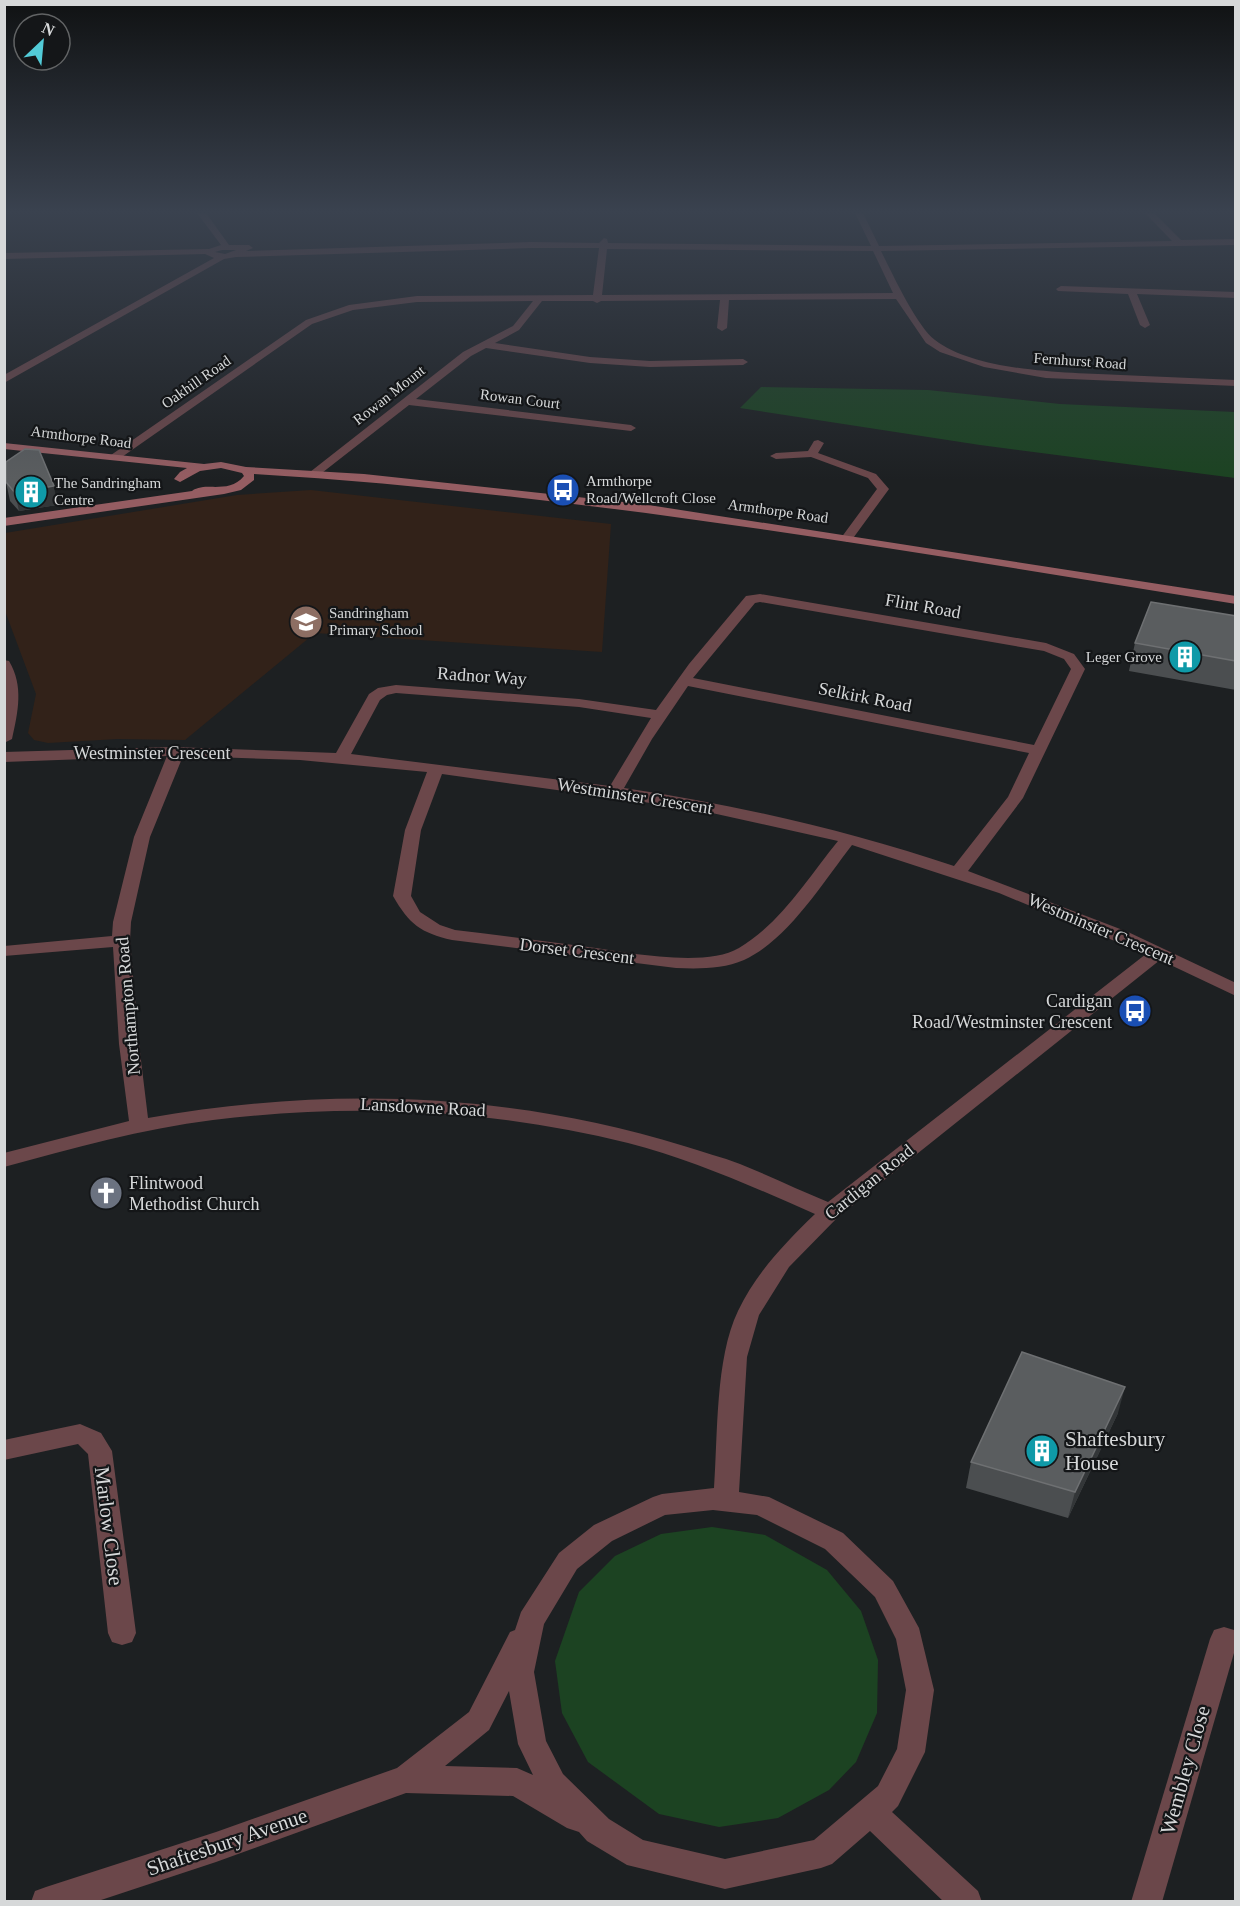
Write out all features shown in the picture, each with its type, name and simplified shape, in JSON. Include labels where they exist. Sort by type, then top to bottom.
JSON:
[{"type":"street","points":[[7,377],[136,302]]},
{"type":"street","name":"Oakhill Road","points":[[115,457],[309,321],[352,307],[382,302]]},
{"type":"street","name":"Rowan Mount","points":[[314,474],[467,354],[516,328],[537,302]]},
{"type":"street","points":[[722,328],[724,302]]},
{"type":"street","name":"Fernhurst Road","points":[[903,302],[929,341],[943,350],[988,365],[1057,376],[1236,383]]},
{"type":"street","points":[[1136,302],[1145,325]]},
{"type":"street","points":[[486,345],[600,361],[650,364],[743,362]]},
{"type":"street","name":"Rowan Court","points":[[406,401],[631,427]]},
{"type":"street","points":[[812,454],[818,443]]},
{"type":"street","name":"Armthorpe Road","points":[[4,446],[153,463],[235,466],[246,471],[314,474],[642,508],[1236,600]]},
{"type":"street","points":[[776,456],[812,454],[872,476],[883,489],[847,538]]},
{"type":"street","name":"Armthorpe Road","points":[[153,463],[195,491],[208,492]]},
{"type":"street","points":[[4,522],[144,500],[180,482],[192,470],[208,466]]},
{"type":"street","points":[[244,483],[250,476],[246,471]]},
{"type":"street","name":"Armthorpe Road","points":[[144,500],[222,491],[244,483],[314,474]]},
{"type":"street","name":"Flint Road","points":[[615,791],[658,715],[712,643],[751,599],[760,598],[1046,647],[1070,656],[1078,669],[1015,798],[958,872]]},
{"type":"street","points":[[4,664],[12,684],[14,698],[4,739]]},
{"type":"street","name":"Selkirk Road","points":[[684,681],[1038,750]]},
{"type":"street","name":"Radnor Way","points":[[341,758],[374,697],[383,691],[396,689],[579,703],[658,715]]},
{"type":"street","name":"Westminster Crescent","points":[[4,757],[80,753],[254,753],[341,758],[615,791],[753,816],[848,839],[958,872],[1086,919],[1236,990]]},
{"type":"street","name":"Northampton Road","points":[[140,1124],[129,1044],[121,941],[122,922],[142,837],[176,753]]},
{"type":"street","name":"Dorset Crescent","points":[[436,769],[413,831],[402,896],[413,915],[434,929],[452,935],[676,963],[706,964],[744,953],[763,939],[848,839]]},
{"type":"street","points":[[4,951],[121,941]]},
{"type":"street","name":"Cardigan Road","points":[[726,1500],[735,1357],[748,1313],[781,1261],[830,1212],[1158,953]]},
{"type":"street","name":"Lansdowne Road","points":[[4,1161],[140,1124],[228,1111],[316,1104],[384,1103],[472,1108],[560,1120],[656,1142],[721,1163],[797,1195],[830,1212]]},
{"type":"street","name":"Marlow Close","points":[[4,1450],[80,1434],[92,1440],[100,1451],[122,1633]]},
{"type":"street","name":"Shaftesbury Avenue","points":[[46,1902],[216,1847],[406,1779],[479,1721],[531,1621],[568,1561],[603,1533],[662,1505],[713,1499],[760,1504],[834,1541],[884,1589],[909,1637],[920,1690],[911,1752],[888,1796],[821,1853],[725,1874],[638,1854],[517,1782],[406,1779]]},
{"type":"street","points":[[531,1621],[520,1672],[532,1744],[553,1784],[598,1830]]},
{"type":"street","name":"Wembley Close","points":[[1146,1902],[1224,1639]]},
{"type":"street","points":[[870,1811],[967,1902]]},
{"type":"shaded area","name":"Sandringham Primary School","points":[[311,490],[611,524],[602,652],[315,633],[185,740],[118,739],[48,743],[34,740],[28,733],[36,694],[5,611],[5,533],[237,495]]},
{"type":"green space","points":[[761,387],[928,390],[1060,404],[1235,412],[1235,478],[980,445],[740,408]]},
{"type":"green space","points":[[712,1527],[765,1535],[827,1570],[861,1611],[878,1660],[877,1713],[856,1762],[829,1790],[778,1818],[719,1827],[659,1814],[588,1762],[562,1713],[555,1661],[579,1592],[615,1556],[661,1534]]},
{"type":"building","points":[[25,449],[39,450],[54,486],[15,493],[6,482],[6,462]]},
{"type":"building","points":[[1151,602],[1236,616],[1236,661],[1135,643]]},
{"type":"building","name":"Shaftesbury House","points":[[1022,1352],[1125,1387],[1075,1492],[971,1462]]},
{"type":"place","name":"Armthorpe Road/Wellcroft Close","points":[[563,490]]},
{"type":"place","name":"The Sandringham Centre","points":[[31,492]]},
{"type":"place","name":"Sandringham Primary School","points":[[306,622]]},
{"type":"place","name":"Leger Grove","points":[[1185,657]]},
{"type":"place","name":"Cardigan Road/Westminster Crescent","points":[[1135,1011]]},
{"type":"place","name":"Flintwood Methodist Church","points":[[106,1193]]},
{"type":"place","name":"Shaftesbury House","points":[[1042,1451]]}]
